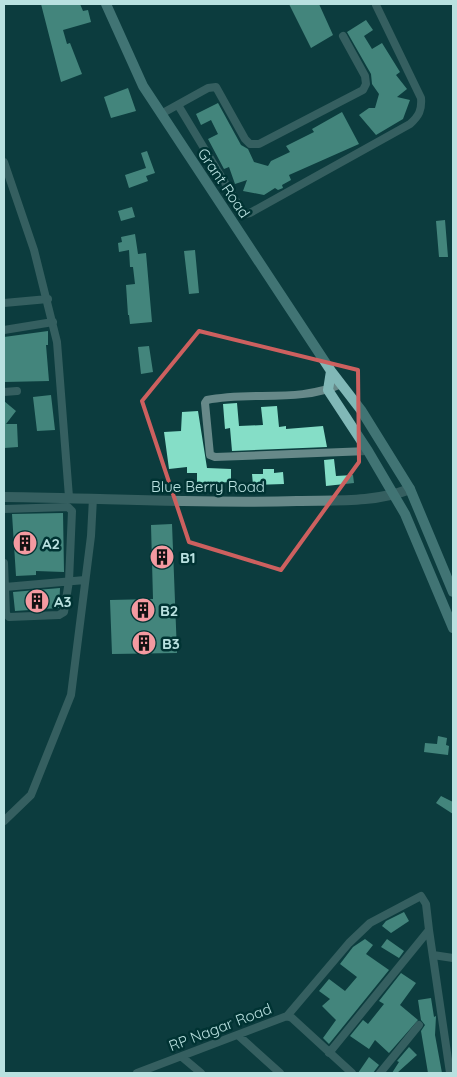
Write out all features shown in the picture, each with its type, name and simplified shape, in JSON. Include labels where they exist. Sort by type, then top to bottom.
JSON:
[{"type":"main road","name":"Grant Road","points":[[106,4],[142,86],[331,371],[361,410],[410,489],[453,592]]},
{"type":"main road","points":[[331,371],[328,390],[395,495],[453,628]]},
{"type":"street","points":[[178,105],[242,211],[245,214],[250,213],[410,124],[419,117],[422,108],[421,98],[376,5]]},
{"type":"street","points":[[161,114],[208,88],[216,87],[245,139],[250,144],[259,144],[362,90],[366,84],[365,76],[343,36]]},
{"type":"street","points":[[4,162],[48,299],[57,342],[69,497]]},
{"type":"street","points":[[4,303],[48,299]]},
{"type":"street","points":[[4,330],[53,322]]},
{"type":"street","points":[[341,384],[328,390],[207,400],[205,403],[210,455],[215,457],[368,451]]},
{"type":"street","points":[[4,392],[17,391]]},
{"type":"street","name":"Blue Berry Road","points":[[4,497],[69,497],[136,501],[276,502],[367,499],[395,495],[410,489]]},
{"type":"street","points":[[4,821],[31,795],[68,709],[72,695],[84,580],[91,536],[93,498]]},
{"type":"street","points":[[4,509],[70,508],[72,514],[66,609],[59,615],[9,618],[6,614],[4,563]]},
{"type":"street","points":[[5,587],[84,580]]},
{"type":"street","points":[[288,1016],[349,943],[370,923],[421,896],[426,904],[450,1073]]},
{"type":"street","points":[[329,1053],[429,930]]},
{"type":"street","points":[[433,955],[453,958]]},
{"type":"street","name":"RP Nagar Road","points":[[137,1073],[288,1016],[352,1073]]},
{"type":"street","points":[[380,1073],[419,1026]]},
{"type":"street","points":[[239,1036],[280,1073]]},
{"type":"street","points":[[182,1057],[201,1073]]},
{"type":"highlighted area","points":[[199,331],[358,370],[359,462],[281,570],[189,542],[142,401]]},
{"type":"building","points":[[41,4],[80,4],[83,11],[88,10],[91,22],[63,30],[67,44],[70,43],[82,74],[61,82]]},
{"type":"building","points":[[289,4],[319,4],[333,35],[311,48]]},
{"type":"building","points":[[366,20],[373,30],[364,36],[372,49],[382,43],[400,72],[396,75],[407,89],[397,97],[410,100],[403,119],[376,135],[359,115],[369,108],[375,108],[379,94],[372,84],[371,74],[347,32]]},
{"type":"building","points":[[128,88],[136,111],[111,118],[104,97]]},
{"type":"building","points":[[218,103],[241,145],[248,149],[254,162],[268,166],[271,161],[290,152],[286,146],[314,132],[312,129],[342,112],[359,144],[289,175],[291,180],[282,185],[283,188],[278,190],[275,188],[264,195],[243,191],[247,180],[235,184],[229,167],[224,169],[208,139],[218,134],[211,120],[201,125],[196,114]]},
{"type":"building","points":[[147,151],[155,173],[146,176],[148,181],[129,188],[125,175],[146,168],[141,153]]},
{"type":"building","points":[[132,207],[135,217],[121,221],[118,211]]},
{"type":"building","points":[[445,220],[448,257],[439,257],[436,221]]},
{"type":"building","points":[[135,234],[138,254],[146,253],[152,322],[130,324],[126,285],[135,284],[133,267],[130,267],[129,250],[119,252],[118,243],[122,242],[121,237]]},
{"type":"building","points":[[195,250],[199,293],[189,294],[184,251]]},
{"type":"building","points":[[48,331],[48,345],[46,345],[49,381],[4,382],[4,337]]},
{"type":"building","points":[[149,346],[153,372],[141,374],[138,347]]},
{"type":"building","points":[[51,395],[55,430],[37,431],[33,397]]},
{"type":"building","points":[[4,401],[16,411],[6,424],[17,424],[18,447],[4,448]]},
{"type":"building","points":[[237,403],[239,426],[263,425],[261,407],[277,406],[279,427],[286,426],[286,429],[323,426],[327,447],[232,451],[230,428],[225,429],[223,404]]},
{"type":"building","points":[[198,411],[207,468],[231,469],[231,482],[197,484],[197,473],[187,473],[187,467],[169,469],[164,432],[181,431],[182,412]]},
{"type":"building","points":[[334,459],[336,476],[353,475],[354,483],[326,486],[324,460]]},
{"type":"building","points":[[263,469],[274,469],[274,473],[283,472],[284,484],[253,485],[252,474],[263,474]]},
{"type":"building","points":[[63,513],[64,572],[36,571],[36,575],[16,576],[12,514]]},
{"type":"building","points":[[172,524],[177,653],[112,654],[110,600],[153,599],[151,525]]},
{"type":"building","name":"A3","points":[[60,588],[59,608],[15,611],[13,592]]},
{"type":"building","points":[[438,736],[447,738],[446,745],[449,746],[448,755],[424,752],[425,743],[437,744]]},
{"type":"building","points":[[441,796],[453,802],[453,814],[436,803]]},
{"type":"building","points":[[404,912],[409,921],[391,933],[382,926],[386,921]]},
{"type":"building","points":[[365,939],[373,945],[366,954],[389,970],[329,1044],[323,1038],[336,1020],[322,1006],[330,999],[319,991],[329,979],[345,991],[357,977],[340,964],[353,947]]},
{"type":"building","points":[[387,939],[404,951],[399,958],[381,947]]},
{"type":"building","points":[[401,973],[416,983],[400,1005],[418,1020],[389,1053],[375,1040],[369,1049],[350,1036],[363,1020],[368,1024],[384,1004],[379,1001]]},
{"type":"building","points":[[431,998],[434,1017],[436,1016],[435,1035],[442,1073],[428,1073],[421,1031],[425,1025],[421,1020],[418,1000]]},
{"type":"building","points":[[409,1047],[417,1055],[397,1073],[392,1073],[399,1062],[397,1061]]},
{"type":"building","points":[[369,1057],[379,1065],[373,1073],[358,1073]]},
{"type":"place","name":"A2","points":[[25,543]]},
{"type":"place","name":"B1","points":[[162,557]]},
{"type":"place","name":"A3","points":[[37,601]]},
{"type":"place","name":"B2","points":[[143,610]]},
{"type":"place","name":"B3","points":[[144,643]]}]
